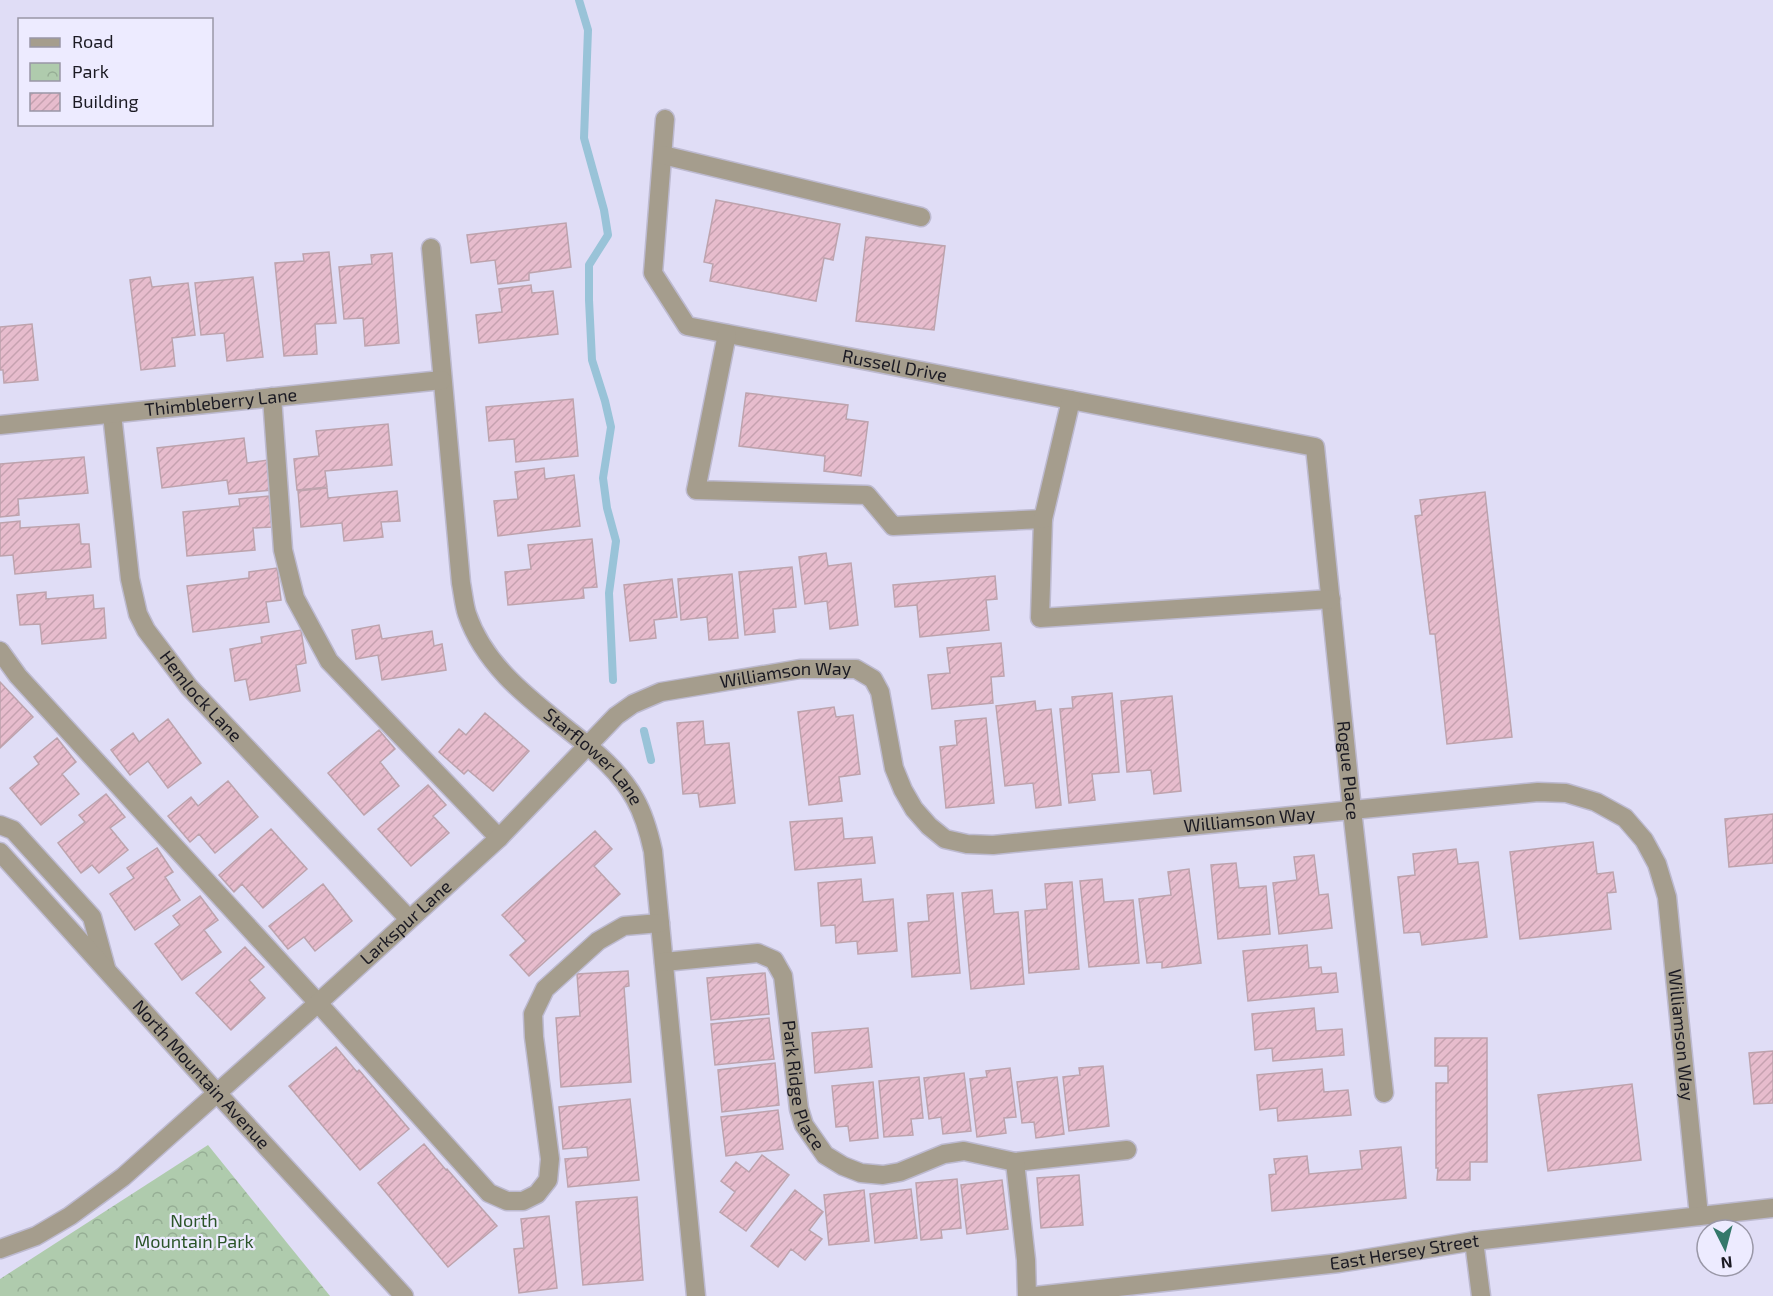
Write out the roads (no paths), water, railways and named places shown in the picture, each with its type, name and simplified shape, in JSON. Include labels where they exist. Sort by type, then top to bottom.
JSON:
[{"type":"street","name":"Russell Drive","points":[[665,118],[653,273],[687,326],[1315,447]]},
{"type":"street","points":[[663,155],[921,217]]},
{"type":"street","name":"Starflower Lane","points":[[430,248],[461,583],[467,614],[478,638],[499,669],[520,691],[589,746],[615,772],[635,798],[653,851],[696,1296]]},
{"type":"street","points":[[727,334],[696,490],[867,495],[893,526],[1043,519]]},
{"type":"street","name":"Thimbleberry Lane","points":[[0,425],[442,380]]},
{"type":"street","points":[[272,397],[283,550],[295,598],[307,623],[329,661],[499,838]]},
{"type":"street","points":[[1071,400],[1043,519],[1040,618],[1331,599]]},
{"type":"street","name":"Hemlock Lane","points":[[112,414],[130,579],[138,614],[146,630],[189,687],[409,919]]},
{"type":"street","name":"Rogue Place","points":[[1315,447],[1384,1093]]},
{"type":"street","points":[[0,651],[18,676],[489,1193],[507,1201],[523,1201],[537,1194],[548,1180],[550,1159],[533,1014],[545,989],[597,940],[624,926],[660,923]]},
{"type":"street","name":"Williamson Way","points":[[589,746],[616,716],[633,704],[661,692],[800,669],[856,669],[873,679],[880,692],[894,768],[914,809],[945,839],[967,844],[993,845],[1538,792],[1566,793],[1596,802],[1625,818],[1644,840],[1657,864],[1667,897],[1699,1216]]},
{"type":"street","name":"Larkspur Lane","points":[[0,1249],[36,1236],[70,1216],[123,1177],[499,838],[589,746]]},
{"type":"street","points":[[0,825],[13,830],[92,917],[108,972]]},
{"type":"street","name":"North Mountain Avenue","points":[[0,852],[404,1296]]},
{"type":"street","name":"Park Ridge Place","points":[[664,962],[758,953],[774,960],[783,976],[799,1108],[804,1125],[825,1155],[843,1166],[861,1173],[883,1175],[900,1172],[944,1154],[964,1151],[1016,1162],[1127,1150]]},
{"type":"street","points":[[1016,1162],[1026,1260],[1027,1296]]},
{"type":"street","name":"East Hersey Street","points":[[1035,1296],[1339,1263],[1474,1241],[1773,1208]]},
{"type":"street","points":[[1474,1241],[1481,1296]]},
{"type":"waterway","points":[[579,0],[588,30],[584,138],[604,210],[608,235],[589,265],[589,300],[592,360],[611,427],[603,478],[607,508],[616,541],[609,593],[613,680]]},
{"type":"waterway","points":[[644,731],[651,760]]},
{"type":"park label","name":"North Mountain Park","points":[[194,1231]]}]
